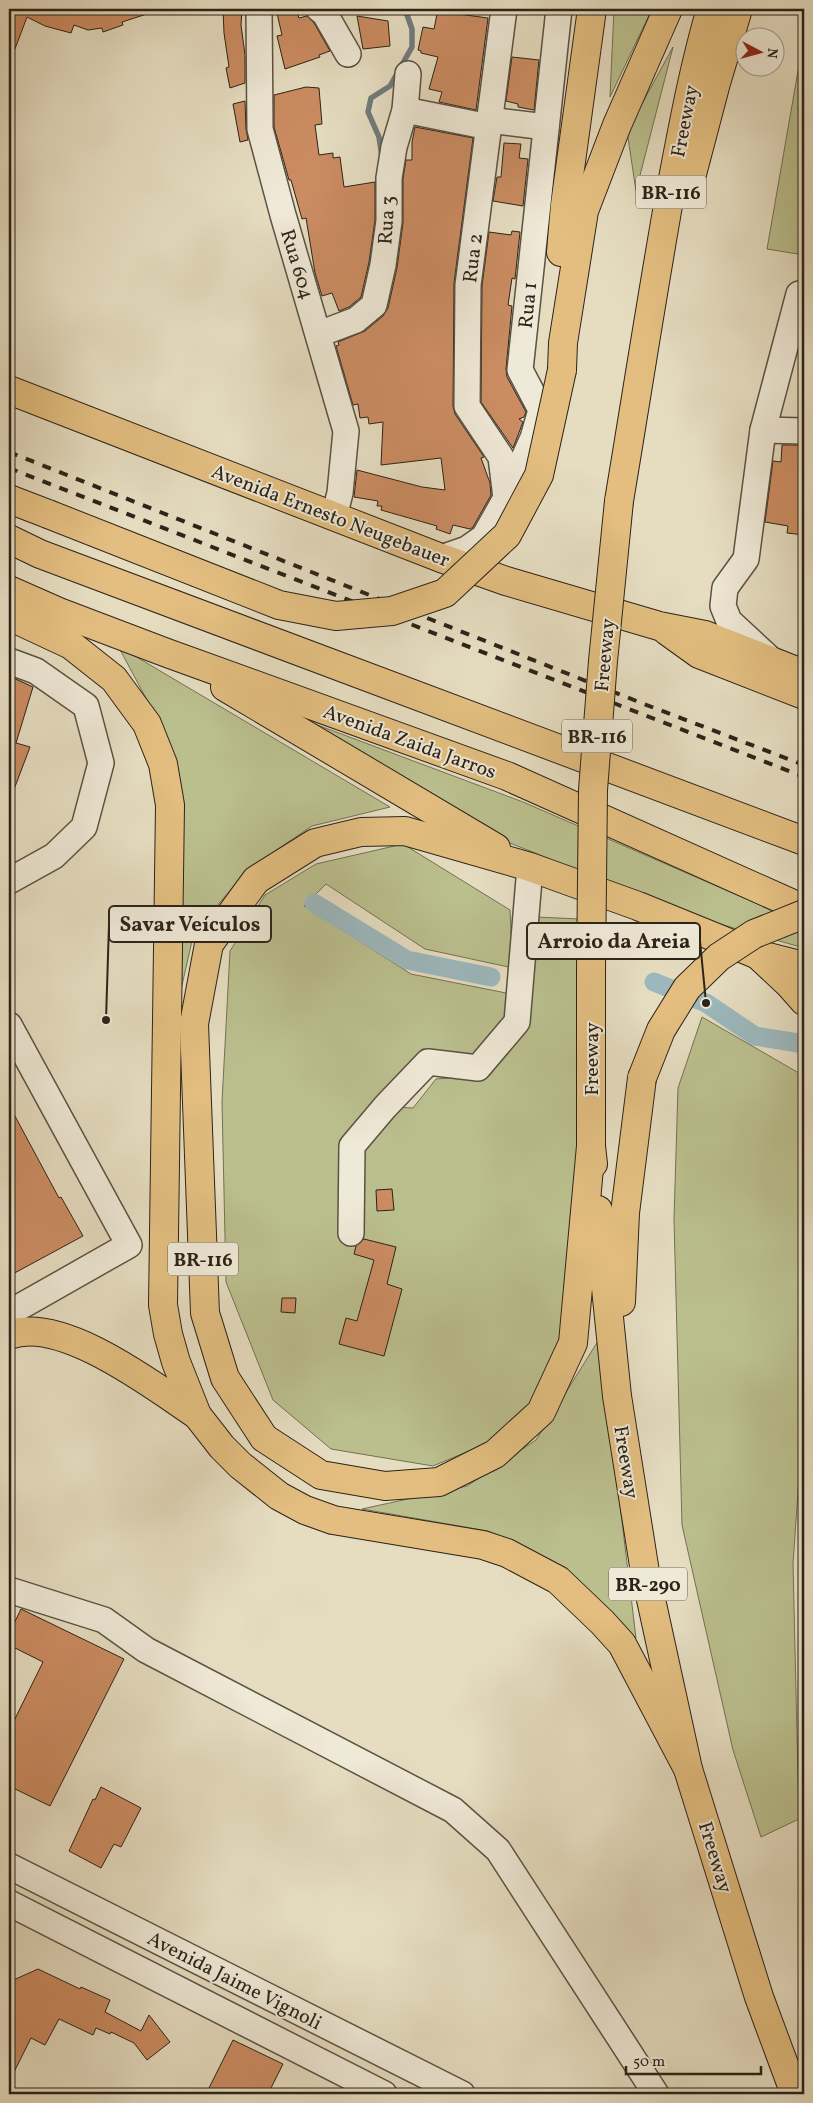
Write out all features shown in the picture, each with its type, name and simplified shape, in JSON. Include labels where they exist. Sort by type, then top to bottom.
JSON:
[{"type":"main road","points":[[9,499],[279,605],[336,616],[392,612],[445,593],[507,535],[539,475],[562,370],[563,343],[560,273],[565,205],[592,9]]},
{"type":"main road","points":[[563,343],[584,211],[617,125],[668,9]]},
{"type":"main road","name":"Freeway","points":[[711,9],[696,59],[656,268],[619,502],[602,661],[593,790],[591,1146],[617,1396],[645,1572],[688,1769],[759,1998],[795,2094]]},
{"type":"main road","points":[[639,377],[716,83],[738,9]]},
{"type":"main road","name":"Avenida Ernesto Neugebauer","points":[[9,390],[441,558],[506,581],[659,626],[705,635],[804,674]]},
{"type":"main road","points":[[9,539],[40,554],[804,841]]},
{"type":"main road","name":"Avenida Zaida Jarros","points":[[9,590],[58,612],[167,653],[507,776],[804,909]]},
{"type":"main road","points":[[9,616],[71,645],[114,679],[146,724],[163,764],[170,805],[164,1305],[168,1334],[176,1362],[197,1415],[222,1447],[246,1470],[279,1496],[305,1510],[333,1520],[483,1545],[507,1553],[558,1580],[622,1644],[688,1769]]},
{"type":"main road","name":"Avenida Ernesto Neugebauer","points":[[659,626],[698,654],[804,695]]},
{"type":"main road","points":[[167,653],[530,867]]},
{"type":"main road","name":"BR-116","points":[[591,1146],[573,1343],[541,1412],[495,1454],[439,1482],[385,1486],[321,1474],[264,1438],[225,1378],[205,1312],[194,1024],[209,944],[256,880],[315,843],[361,832],[405,832],[530,867],[638,906],[756,954],[804,966]]},
{"type":"main road","points":[[617,1396],[625,1213],[642,1078],[661,1030],[687,988],[719,957],[754,934],[804,914]]},
{"type":"main road","points":[[756,954],[789,984],[804,1001]]},
{"type":"main road","points":[[9,1334],[44,1333],[94,1349],[197,1415]]},
{"type":"street","name":"Rua 604","points":[[258,9],[260,129],[346,431],[340,493],[334,517]]},
{"type":"street","points":[[319,9],[325,14],[348,54]]},
{"type":"street","name":"Rua 2","points":[[504,9],[468,285],[467,406],[501,456],[506,498]]},
{"type":"street","name":"Rua 1","points":[[441,558],[467,549],[484,538],[506,498],[533,438],[541,410],[520,370],[558,9]]},
{"type":"street","name":"Rua 3","points":[[319,334],[356,320],[374,305],[389,221],[390,170],[394,147],[405,110],[408,74]]},
{"type":"street","points":[[405,110],[489,124],[546,127]]},
{"type":"street","points":[[771,661],[729,621],[724,606],[725,588],[746,559],[763,430],[799,294],[804,296]]},
{"type":"street","points":[[763,430],[804,431]]},
{"type":"street","points":[[9,660],[36,671],[86,706],[101,763],[84,827],[54,856],[9,881]]},
{"type":"street","points":[[351,1233],[352,1146],[385,1107],[428,1062],[478,1068],[517,1022],[530,867]]},
{"type":"street","points":[[9,1025],[129,1245],[9,1313]]},
{"type":"street","points":[[9,1590],[104,1620],[146,1650],[454,1810],[498,1850],[656,2094]]},
{"type":"street","name":"Avenida Jaime Vignoli","points":[[9,1866],[435,2088],[462,2094]]},
{"type":"street","name":"Avenida Jaime Vignoli","points":[[9,1903],[384,2094]]},
{"type":"green space","points":[[614,9],[652,9],[610,97]]},
{"type":"green space","points":[[673,47],[636,191],[627,131]]},
{"type":"green space","points":[[804,56],[804,255],[767,249],[798,71]]},
{"type":"green space","points":[[118,646],[390,807],[312,826],[250,868],[194,932],[180,994],[161,726]]},
{"type":"green space","points":[[288,714],[523,802],[804,924],[804,948],[702,919],[492,836]]},
{"type":"green space","points":[[403,844],[510,910],[513,968],[425,949],[326,884],[304,906],[411,974],[511,994],[508,1015],[473,1054],[422,1049],[369,1106],[413,1108],[436,1079],[490,1075],[524,1028],[536,917],[580,919],[580,1149],[564,1330],[533,1402],[488,1443],[433,1466],[331,1449],[273,1400],[226,1282],[222,1102],[230,951],[265,895],[316,864]]},
{"type":"green space","points":[[702,1017],[804,1076],[804,1405],[793,1564],[799,1819],[761,1837],[733,1750],[682,1525],[674,1219],[678,1088]]},
{"type":"green space","points":[[600,1338],[636,1638],[565,1569],[488,1531],[362,1509],[467,1486],[536,1440]]},
{"type":"building","points":[[9,9],[152,9],[153,12],[122,22],[123,25],[103,32],[102,28],[88,30],[74,25],[71,33],[45,26],[27,17],[10,62]]},
{"type":"building","points":[[223,9],[242,9],[241,25],[245,55],[245,83],[230,88],[226,68],[229,67]]},
{"type":"building","points":[[276,9],[296,9],[299,18],[307,16],[314,23],[330,51],[319,55],[320,57],[285,69],[277,36],[282,35]]},
{"type":"building","points":[[438,9],[452,9],[451,13],[488,18],[476,110],[439,102],[442,92],[429,89],[438,57],[421,53],[418,50],[423,27],[434,29]]},
{"type":"building","points":[[357,16],[388,21],[390,46],[363,49]]},
{"type":"building","points":[[512,57],[539,60],[534,110],[518,107],[518,104],[506,101]]},
{"type":"building","points":[[306,87],[319,88],[322,124],[315,125],[319,155],[333,153],[333,158],[340,157],[344,187],[375,182],[375,220],[369,262],[361,297],[349,307],[339,311],[332,293],[322,296],[315,273],[306,218],[302,219],[274,127],[274,95]]},
{"type":"building","points":[[245,101],[248,140],[240,142],[233,104]]},
{"type":"building","points":[[415,127],[473,138],[454,283],[453,406],[455,414],[484,457],[481,458],[490,483],[491,495],[473,527],[470,529],[453,525],[450,534],[436,529],[437,526],[381,510],[382,506],[377,506],[378,501],[354,497],[357,470],[422,487],[445,490],[441,458],[381,465],[383,422],[369,424],[368,417],[360,418],[358,404],[353,405],[336,346],[339,345],[338,342],[365,331],[383,316],[388,308],[397,268],[403,223],[403,179],[406,160],[412,160],[412,142]]},
{"type":"building","points":[[504,143],[521,144],[519,158],[528,159],[523,206],[493,201],[497,177],[501,177]]},
{"type":"building","points":[[512,231],[520,232],[515,279],[512,278],[508,305],[512,306],[506,369],[507,377],[526,412],[524,417],[519,419],[523,422],[513,448],[481,402],[482,286],[489,232],[511,235]]},
{"type":"building","points":[[782,445],[804,445],[804,535],[787,533],[788,526],[765,522],[773,461],[781,462]]},
{"type":"building","points":[[9,676],[33,687],[16,743],[30,747],[10,800]]},
{"type":"building","points":[[9,1105],[59,1198],[61,1197],[83,1236],[9,1276]]},
{"type":"building","points":[[392,1189],[394,1210],[377,1211],[376,1190]]},
{"type":"building","points":[[364,1239],[396,1247],[387,1284],[402,1289],[384,1356],[339,1344],[346,1318],[357,1321],[374,1260],[354,1254],[356,1246]]},
{"type":"building","points":[[282,1298],[296,1298],[295,1313],[281,1312]]},
{"type":"building","points":[[21,1609],[124,1659],[50,1806],[9,1786],[9,1731],[43,1662],[9,1645],[9,1634]]},
{"type":"building","points":[[101,1787],[141,1808],[121,1847],[114,1844],[101,1868],[69,1851],[93,1799],[95,1800]]},
{"type":"building","points":[[38,1969],[80,1989],[81,1987],[110,2000],[105,2012],[141,2031],[149,2015],[170,2042],[147,2060],[134,2043],[111,2032],[110,2034],[96,2028],[93,2035],[59,2019],[45,2045],[31,2038],[9,2082],[9,1982]]},
{"type":"building","points":[[233,2040],[283,2064],[268,2094],[217,2094],[208,2090]]},
{"type":"waterway","points":[[382,157],[379,137],[368,112],[371,98],[390,86],[412,47],[412,29],[405,9]]},
{"type":"waterway","points":[[314,903],[407,960],[491,977]]},
{"type":"waterway","points":[[654,982],[706,1003],[755,1036],[804,1044]]},
{"type":"railway","points":[[9,452],[644,704],[804,765]]},
{"type":"railway","points":[[9,468],[804,777]]},
{"type":"place","name":"Arroio da Areia","points":[[706,1003]]},
{"type":"place","name":"Savar Veículos","points":[[106,1020]]}]
